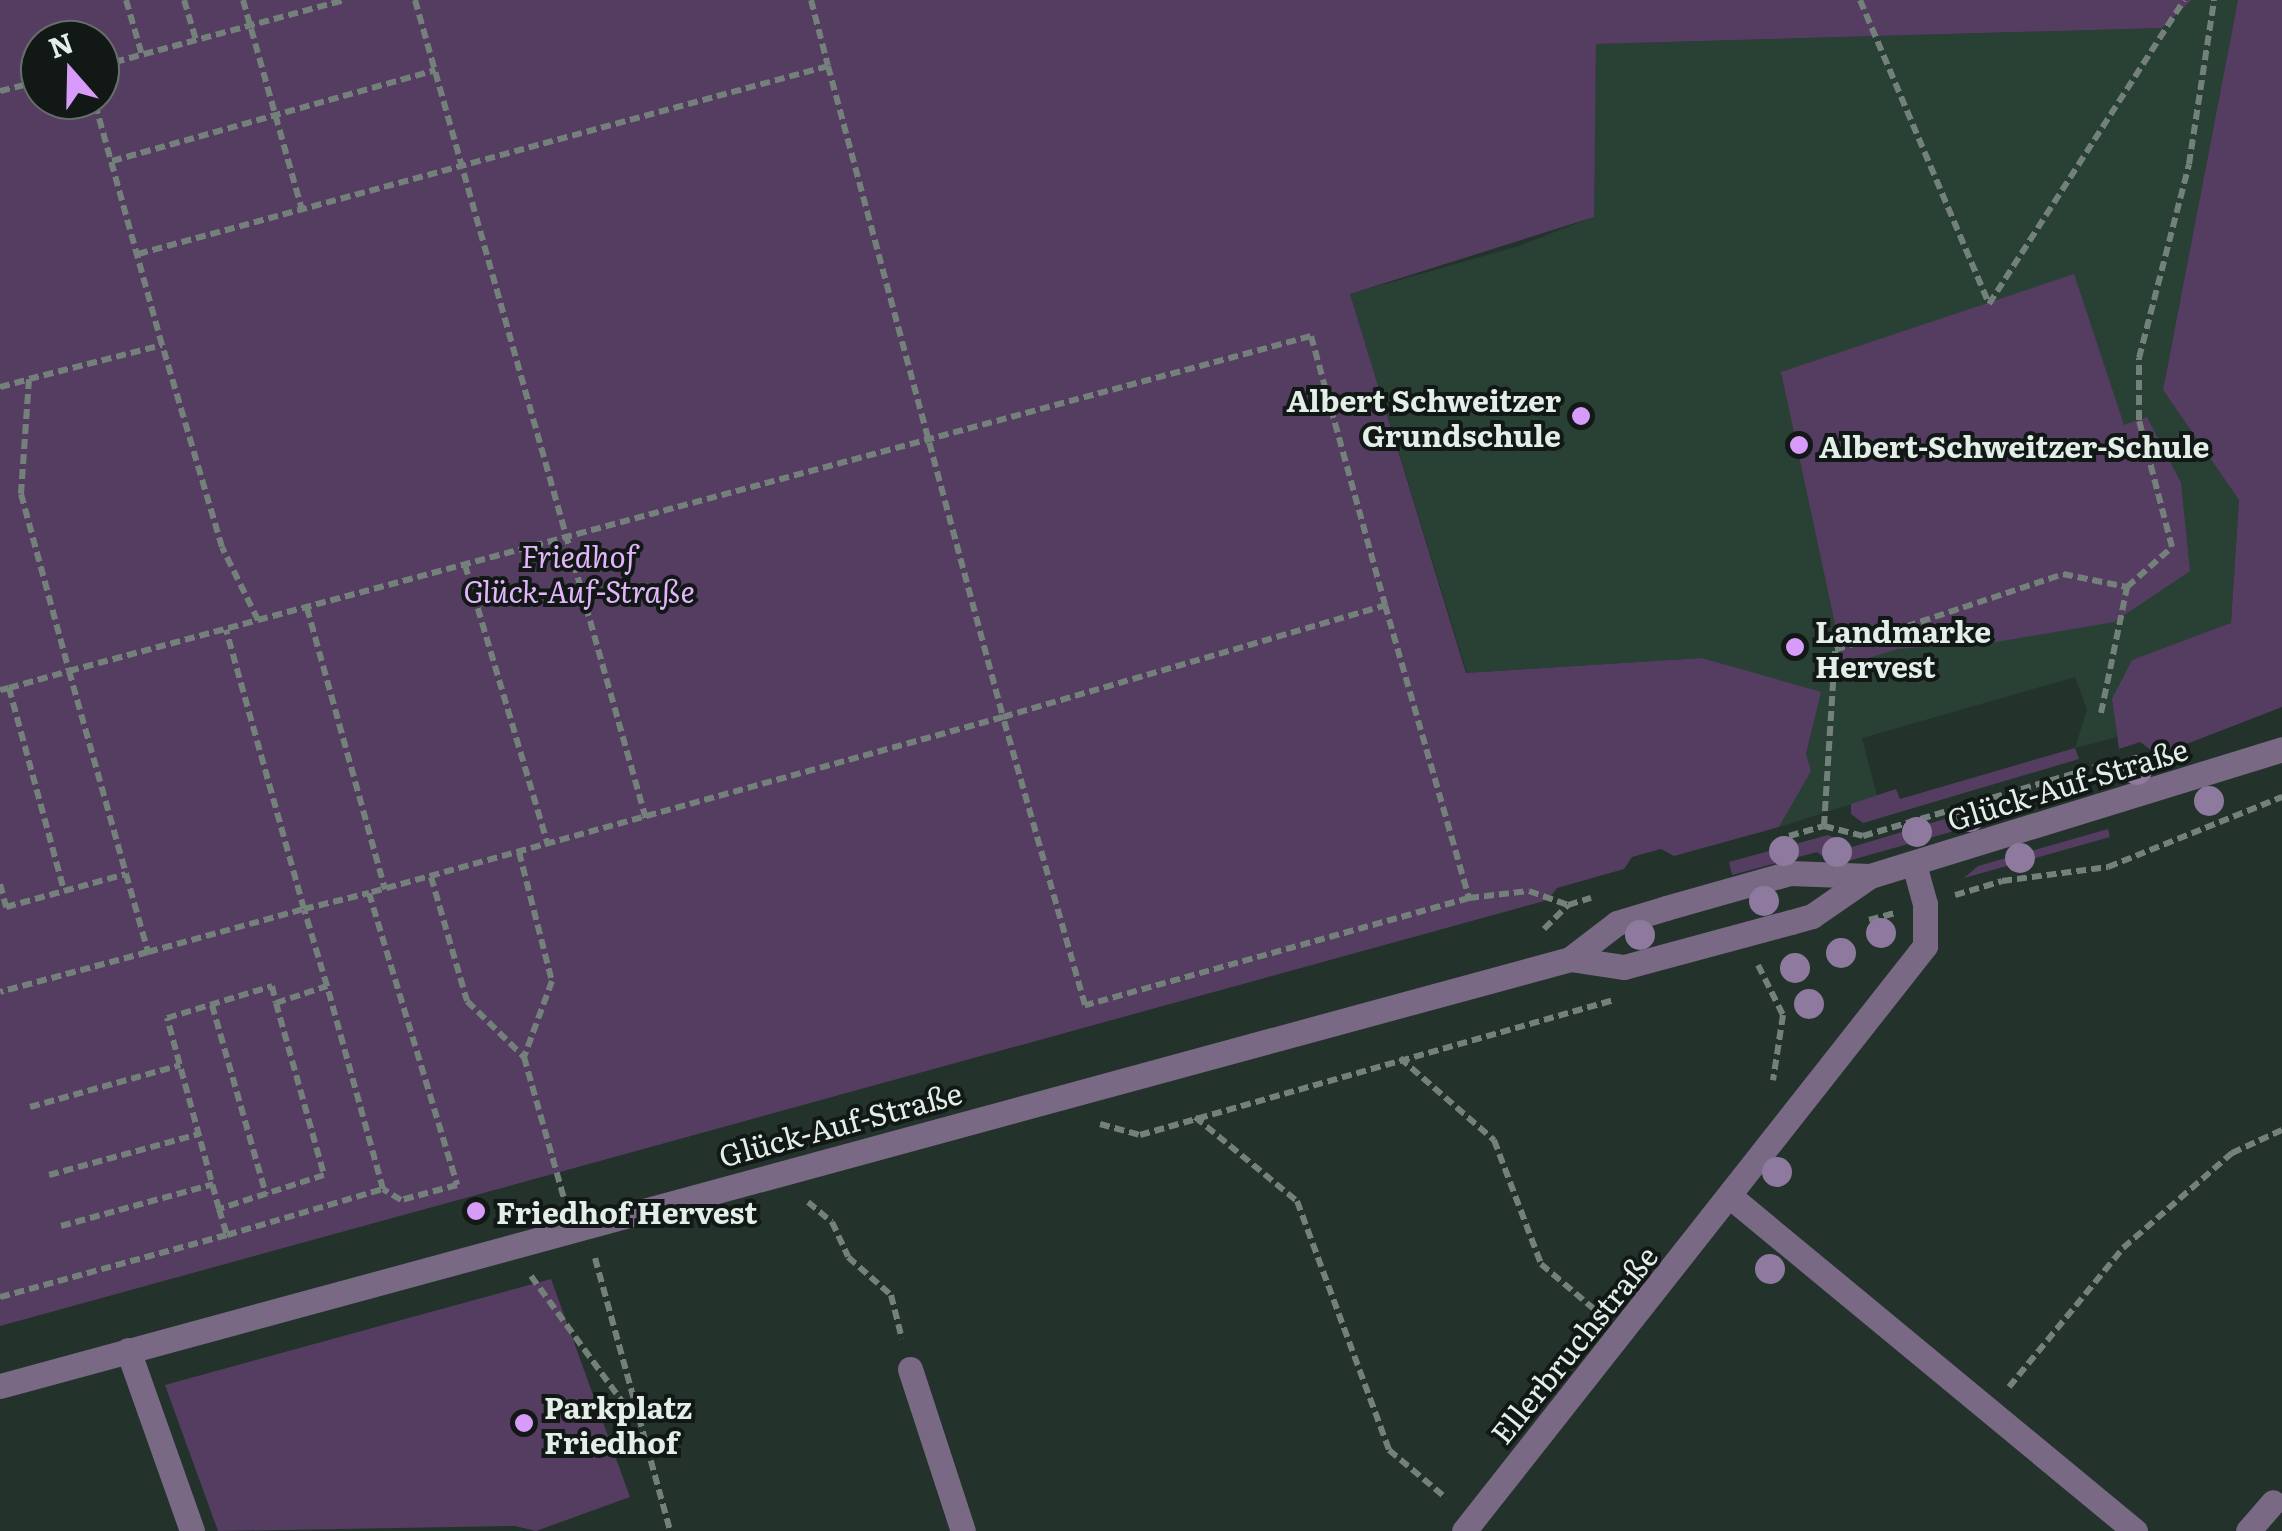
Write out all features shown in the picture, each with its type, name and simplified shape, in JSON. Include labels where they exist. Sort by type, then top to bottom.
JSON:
[{"type":"street","name":"Glück-Auf-Straße","points":[[0,1386],[1570,959],[1617,923],[1790,873],[1870,876],[2282,749]]},
{"type":"street","name":"Ellerbruchstraße","points":[[1464,1531],[1732,1198],[1925,946],[1925,904],[1914,864]]},
{"type":"street","name":"Glück-Auf-Straße","points":[[1570,959],[1624,967],[1812,916],[1870,876]]},
{"type":"street","points":[[1732,1198],[2135,1531]]},
{"type":"street","points":[[128,1350],[192,1531]]},
{"type":"street","points":[[910,1369],[964,1531]]},
{"type":"street","points":[[2248,1531],[2274,1502]]},
{"type":"path","points":[[126,0],[142,54]]},
{"type":"path","points":[[184,0],[196,40]]},
{"type":"path","points":[[243,0],[302,210]]},
{"type":"path","points":[[304,0],[306,10]]},
{"type":"path","points":[[120,60],[344,0]]},
{"type":"path","points":[[415,0],[646,819]]},
{"type":"path","points":[[811,0],[1003,718],[1085,1005],[1469,898],[1529,891],[1568,905]]},
{"type":"path","points":[[1860,0],[1989,304],[2184,0]]},
{"type":"path","points":[[2101,712],[2127,587],[2172,547],[2139,420],[2139,358],[2188,164],[2214,0]]},
{"type":"path","points":[[138,254],[828,66]]},
{"type":"path","points":[[112,162],[435,70]]},
{"type":"path","points":[[100,120],[222,546],[258,620]]},
{"type":"path","points":[[64,891],[4,689],[1310,336],[1469,898]]},
{"type":"path","points":[[0,387],[162,344]]},
{"type":"path","points":[[29,379],[21,494],[148,952]]},
{"type":"path","points":[[465,566],[548,846]]},
{"type":"path","points":[[1824,826],[1835,650],[2064,574],[2127,587]]},
{"type":"path","points":[[0,992],[646,819],[1385,605]]},
{"type":"path","points":[[307,608],[385,889]]},
{"type":"path","points":[[226,630],[383,1189],[401,1200],[457,1185],[370,893]]},
{"type":"path","points":[[1854,924],[2002,881],[2108,867],[2282,797]]},
{"type":"path","points":[[519,852],[552,981],[524,1057]]},
{"type":"path","points":[[0,884],[6,906],[126,874]]},
{"type":"path","points":[[431,877],[468,1001],[524,1057],[564,1200],[594,1256],[636,1420],[670,1531]]},
{"type":"path","points":[[1730,938],[1733,948],[1755,962],[1783,1015],[1772,1085]]},
{"type":"path","points":[[1755,962],[1773,957]]},
{"type":"path","points":[[219,1209],[324,1175],[272,986],[167,1018],[226,1235]]},
{"type":"path","points":[[276,1002],[327,986]]},
{"type":"path","points":[[212,1005],[266,1194]]},
{"type":"path","points":[[1400,1058],[1494,1140],[1542,1264],[1600,1314]]},
{"type":"path","points":[[30,1107],[180,1066]]},
{"type":"path","points":[[1194,1116],[1298,1200],[1389,1450],[1451,1502]]},
{"type":"path","points":[[1990,1411],[2124,1248],[2232,1152],[2282,1130]]},
{"type":"path","points":[[49,1175],[199,1134]]},
{"type":"path","points":[[61,1226],[213,1184]]},
{"type":"path","points":[[0,1296],[383,1189]]},
{"type":"path","points":[[804,1199],[832,1222],[848,1257],[890,1296],[910,1369]]},
{"type":"path","points":[[528,1273],[636,1420]]},
{"type":"shaded area","name":"Albert-Schweitzer-Schule","points":[[2192,0],[2238,0],[2163,390],[2239,500],[2231,623],[2112,699],[2117,737],[2075,748],[2087,710],[2075,677],[1862,738],[1877,796],[1779,827],[1810,771],[1806,755],[1820,693],[1702,658],[1467,673],[1350,294],[1519,246],[1593,217],[1596,44],[2162,28]]},
{"type":"green space","name":"Friedhof Glück-Auf-Straße","points":[[0,0],[2192,0],[2162,28],[1596,44],[1594,217],[1350,294],[1466,673],[1702,658],[1821,692],[1806,754],[1811,771],[1779,827],[1674,856],[1661,849],[1632,857],[1624,869],[1557,888],[1548,900],[0,1326]]},
{"type":"green space","points":[[2238,0],[2282,0],[2282,707],[2158,755],[2140,742],[2119,749],[2112,699],[2132,660],[2231,623],[2239,500],[2163,390]]},
{"type":"green space","points":[[2074,274],[2124,425],[2147,417],[2181,483],[2190,571],[2114,622],[1996,642],[1897,649],[1844,666],[1781,372]]},
{"type":"green space","points":[[2075,748],[2079,759],[1863,823],[1851,814],[1851,804],[1896,789],[1900,799]]},
{"type":"green space","points":[[1978,809],[1982,823],[1834,865],[1817,852],[1732,875],[1729,862],[1828,835],[1852,847]]},
{"type":"green space","points":[[2108,829],[2110,837],[1964,878],[1978,866]]},
{"type":"green space","points":[[551,1279],[630,1497],[536,1531],[515,1526],[218,1531],[165,1385]]},
{"type":"place","name":"Albert Schweitzer Grundschule","points":[[1581,416]]},
{"type":"place","name":"Albert-Schweitzer-Schule","points":[[1799,445]]},
{"type":"place","name":"Landmarke Hervest","points":[[1795,647]]},
{"type":"place","name":"Friedhof Hervest","points":[[476,1211]]},
{"type":"place","name":"Parkplatz Friedhof","points":[[524,1423]]}]
